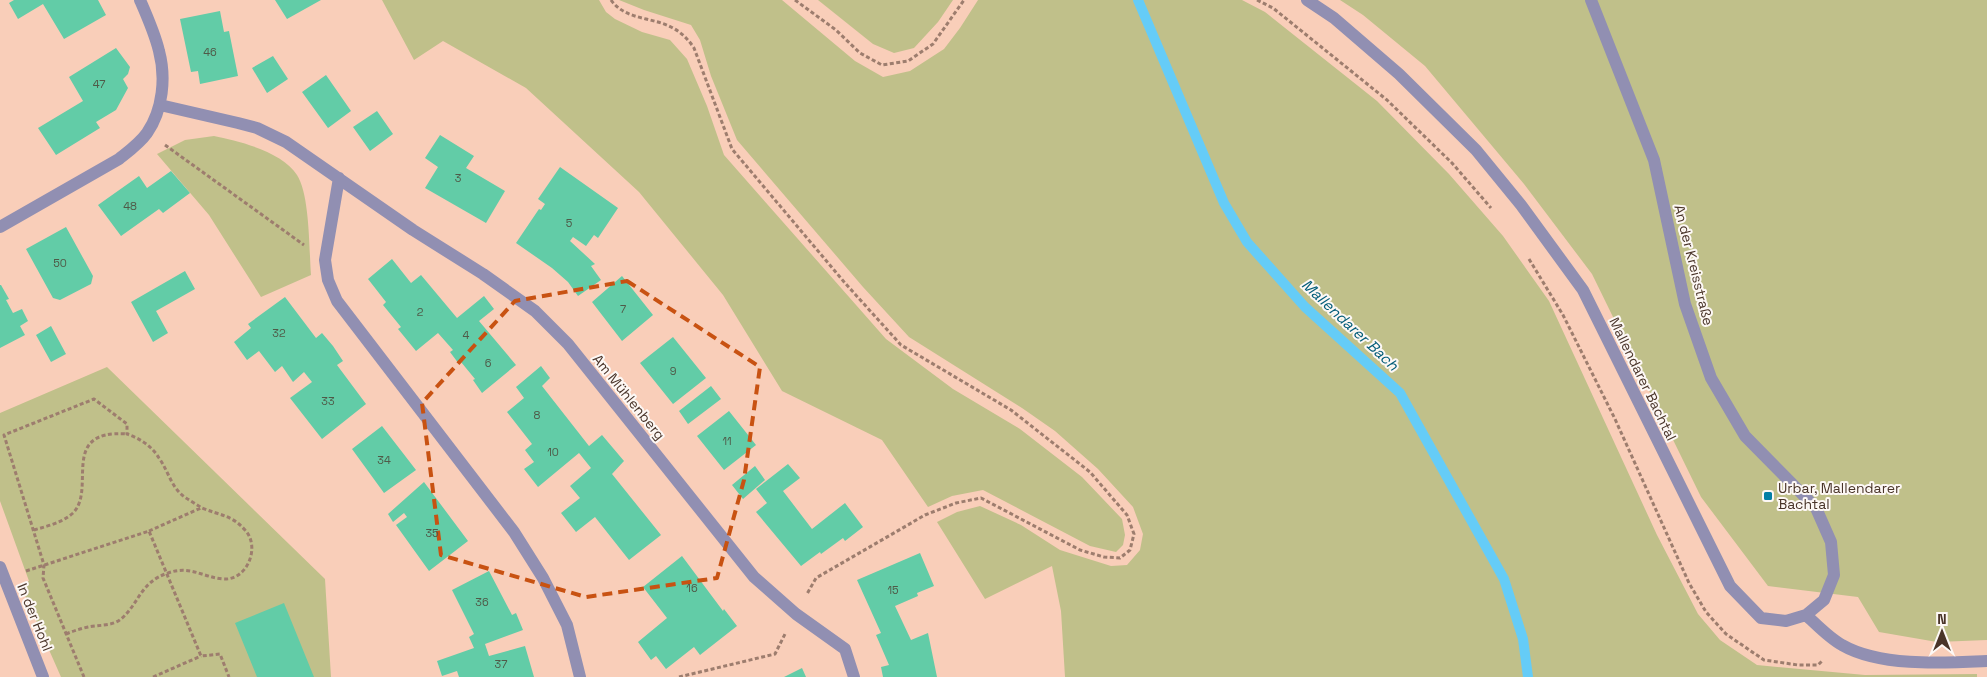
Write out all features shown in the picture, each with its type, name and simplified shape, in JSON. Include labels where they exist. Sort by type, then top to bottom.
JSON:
[{"type":"street","points":[[0,227],[119,159],[148,132],[160,105],[163,81],[159,51],[140,0]]},
{"type":"street","name":"Mallendarer Bachtal","points":[[1307,0],[1334,18],[1399,74],[1476,150],[1527,213],[1583,290],[1730,586],[1761,618],[1786,621],[1806,615]]},
{"type":"street","name":"An der Kreisstraße","points":[[1591,0],[1654,160],[1685,304],[1711,378],[1745,436],[1816,508],[1831,542],[1834,575],[1824,600],[1806,615]]},
{"type":"street","name":"Am Mühlenberg","points":[[160,105],[257,128],[286,142],[413,230],[483,274],[535,312],[568,344],[754,577],[796,614],[845,649],[854,677]]},
{"type":"street","points":[[339,178],[325,260],[328,280],[337,301],[514,532],[543,578],[567,624],[580,677]]},
{"type":"street","name":"In der Hohl","points":[[0,567],[43,677]]},
{"type":"street","points":[[1806,615],[1840,644],[1859,653],[1878,658],[1942,663],[1987,660]]},
{"type":"path","points":[[611,0],[632,16],[671,26],[685,36],[694,48],[732,149],[845,284],[901,345],[1011,410],[1090,472],[1127,515],[1134,534],[1130,550],[1120,558],[1104,557],[1080,550],[981,498],[956,503],[925,515],[816,578],[775,654],[679,677]]},
{"type":"path","points":[[795,0],[836,30],[860,53],[882,65],[908,62],[933,44],[964,0]]},
{"type":"path","points":[[1257,0],[1273,8],[1387,100],[1452,163],[1494,212]]},
{"type":"path","points":[[148,132],[325,260]]},
{"type":"path","points":[[1527,256],[1567,324],[1615,419],[1689,582],[1706,612],[1726,634],[1764,660],[1798,665],[1818,665],[1840,644]]},
{"type":"path","points":[[84,677],[43,578],[44,565],[4,435],[94,399],[127,424],[127,434]]},
{"type":"path","points":[[34,530],[63,520],[74,512],[80,499],[82,465],[86,449],[97,438],[111,433],[127,434],[139,438],[159,457],[179,494],[202,508],[229,516],[247,531],[254,547],[249,563],[240,574],[224,579],[184,568],[167,573],[154,579],[137,596],[129,611],[119,621],[88,627],[66,634]]},
{"type":"path","points":[[44,565],[150,531],[202,508]]},
{"type":"path","points":[[150,531],[202,656]]},
{"type":"path","points":[[153,677],[202,656],[220,654],[229,677]]},
{"type":"highlighted area","points":[[627,281],[760,367],[744,480],[717,578],[586,597],[441,555],[422,403],[515,301]]},
{"type":"green space","points":[[382,0],[599,0],[606,12],[615,19],[642,32],[670,40],[687,59],[707,106],[724,155],[886,339],[953,389],[1020,429],[1082,477],[1122,519],[1125,535],[1123,545],[1116,552],[1090,546],[983,490],[952,496],[928,507],[882,440],[782,391],[723,295],[639,192],[526,88],[443,41],[414,60]]},
{"type":"green space","points":[[619,0],[782,0],[855,61],[883,77],[910,71],[944,49],[978,0],[1242,0],[1265,12],[1377,101],[1449,174],[1503,236],[1549,301],[1657,535],[1698,614],[1720,640],[1757,665],[1865,675],[1977,674],[1977,677],[1065,677],[1061,611],[1052,566],[985,599],[937,522],[957,512],[980,506],[1021,525],[1060,550],[1111,566],[1127,565],[1140,550],[1143,534],[1133,507],[1098,469],[1055,431],[909,337],[863,287],[737,140],[711,76],[700,40],[691,25]]},
{"type":"green space","points":[[818,0],[953,0],[938,22],[914,48],[894,53],[873,44]]},
{"type":"green space","points":[[1340,0],[1987,0],[1987,640],[1937,642],[1879,632],[1858,597],[1768,586],[1701,497],[1592,274],[1524,184],[1425,66],[1363,15]]},
{"type":"green space","points":[[214,136],[248,144],[271,154],[282,160],[297,175],[307,209],[311,275],[261,297],[209,215],[157,154],[185,140]]},
{"type":"green space","points":[[107,367],[325,579],[331,677],[61,677],[20,584],[29,581],[0,501],[0,413]]},
{"type":"building","points":[[14,0],[98,0],[106,15],[64,39],[43,4],[18,19],[9,3]]},
{"type":"building","points":[[275,0],[321,0],[287,19]]},
{"type":"building","points":[[220,11],[224,32],[229,31],[238,76],[200,84],[198,71],[191,72],[180,19]]},
{"type":"building","points":[[116,48],[130,67],[128,74],[123,79],[128,88],[116,110],[96,122],[100,128],[56,155],[38,128],[83,101],[69,77]]},
{"type":"building","points":[[273,56],[288,79],[267,93],[252,68]]},
{"type":"building","points":[[326,75],[351,111],[328,128],[302,92]]},
{"type":"building","points":[[377,111],[393,134],[370,151],[353,127]]},
{"type":"building","points":[[440,135],[474,156],[466,168],[505,191],[486,223],[425,188],[438,167],[425,158]]},
{"type":"building","points":[[560,167],[618,208],[598,238],[594,235],[586,246],[573,237],[570,241],[595,264],[591,266],[601,280],[578,296],[568,282],[552,268],[516,243],[539,209],[541,210],[545,204],[538,199]]},
{"type":"building","points":[[171,171],[190,193],[163,213],[159,209],[121,236],[98,205],[139,176],[147,188]]},
{"type":"building","points":[[66,227],[93,276],[91,284],[60,300],[53,298],[26,249]]},
{"type":"building","points":[[392,259],[411,283],[421,275],[457,318],[484,296],[494,309],[479,321],[516,365],[482,393],[473,380],[475,379],[461,362],[459,364],[450,352],[453,350],[438,333],[416,351],[398,329],[401,327],[383,305],[386,302],[368,279]]},
{"type":"building","points":[[185,271],[195,289],[156,311],[168,333],[153,342],[131,302]]},
{"type":"building","points":[[622,276],[653,315],[622,341],[592,302]]},
{"type":"building","points":[[0,285],[9,299],[6,300],[13,313],[22,309],[28,321],[20,326],[25,335],[0,348]]},
{"type":"building","points":[[285,297],[316,338],[322,333],[333,346],[343,361],[337,365],[366,404],[322,439],[290,398],[312,382],[304,372],[293,382],[282,366],[275,372],[259,351],[247,360],[234,342],[251,328],[248,324]]},
{"type":"building","points":[[51,326],[66,354],[51,362],[36,335]]},
{"type":"building","points":[[673,337],[706,378],[673,404],[640,363]]},
{"type":"building","points":[[541,366],[550,378],[542,386],[589,446],[602,435],[624,461],[612,474],[661,535],[629,560],[595,517],[576,532],[561,513],[580,498],[570,486],[591,468],[579,453],[538,487],[524,469],[534,462],[525,450],[532,444],[507,412],[524,398],[516,387]]},
{"type":"building","points":[[711,386],[721,399],[688,424],[679,411]]},
{"type":"building","points":[[729,411],[756,445],[724,470],[697,436]]},
{"type":"building","points":[[382,426],[416,470],[384,493],[352,449]]},
{"type":"building","points":[[788,464],[800,478],[783,491],[812,529],[845,503],[863,527],[845,541],[843,538],[801,566],[756,512],[767,503],[756,489]]},
{"type":"building","points":[[755,466],[765,480],[743,499],[732,485]]},
{"type":"building","points":[[424,482],[468,541],[429,571],[396,525],[407,517],[404,513],[393,522],[388,514]]},
{"type":"building","points":[[920,553],[934,586],[917,593],[918,596],[895,606],[911,640],[928,633],[937,677],[883,677],[881,667],[889,665],[876,635],[881,633],[857,580]]},
{"type":"building","points":[[682,556],[723,611],[724,609],[737,626],[700,655],[694,647],[666,669],[656,656],[651,660],[638,642],[667,618],[643,587]]},
{"type":"building","points":[[489,571],[512,615],[516,613],[523,630],[485,644],[489,656],[525,646],[534,677],[459,677],[457,671],[442,676],[437,661],[474,648],[469,637],[474,634],[452,590]]},
{"type":"building","points":[[284,603],[314,677],[257,677],[235,623]]},
{"type":"building","points":[[802,668],[806,677],[784,677]]},
{"type":"waterway","name":"Mallendarer Bach","points":[[1138,0],[1224,203],[1247,242],[1305,307],[1400,393],[1504,579],[1523,639],[1528,677]]},
{"type":"place","name":"Urbar, Mallendarer Bachtal","points":[[1768,496]]}]
